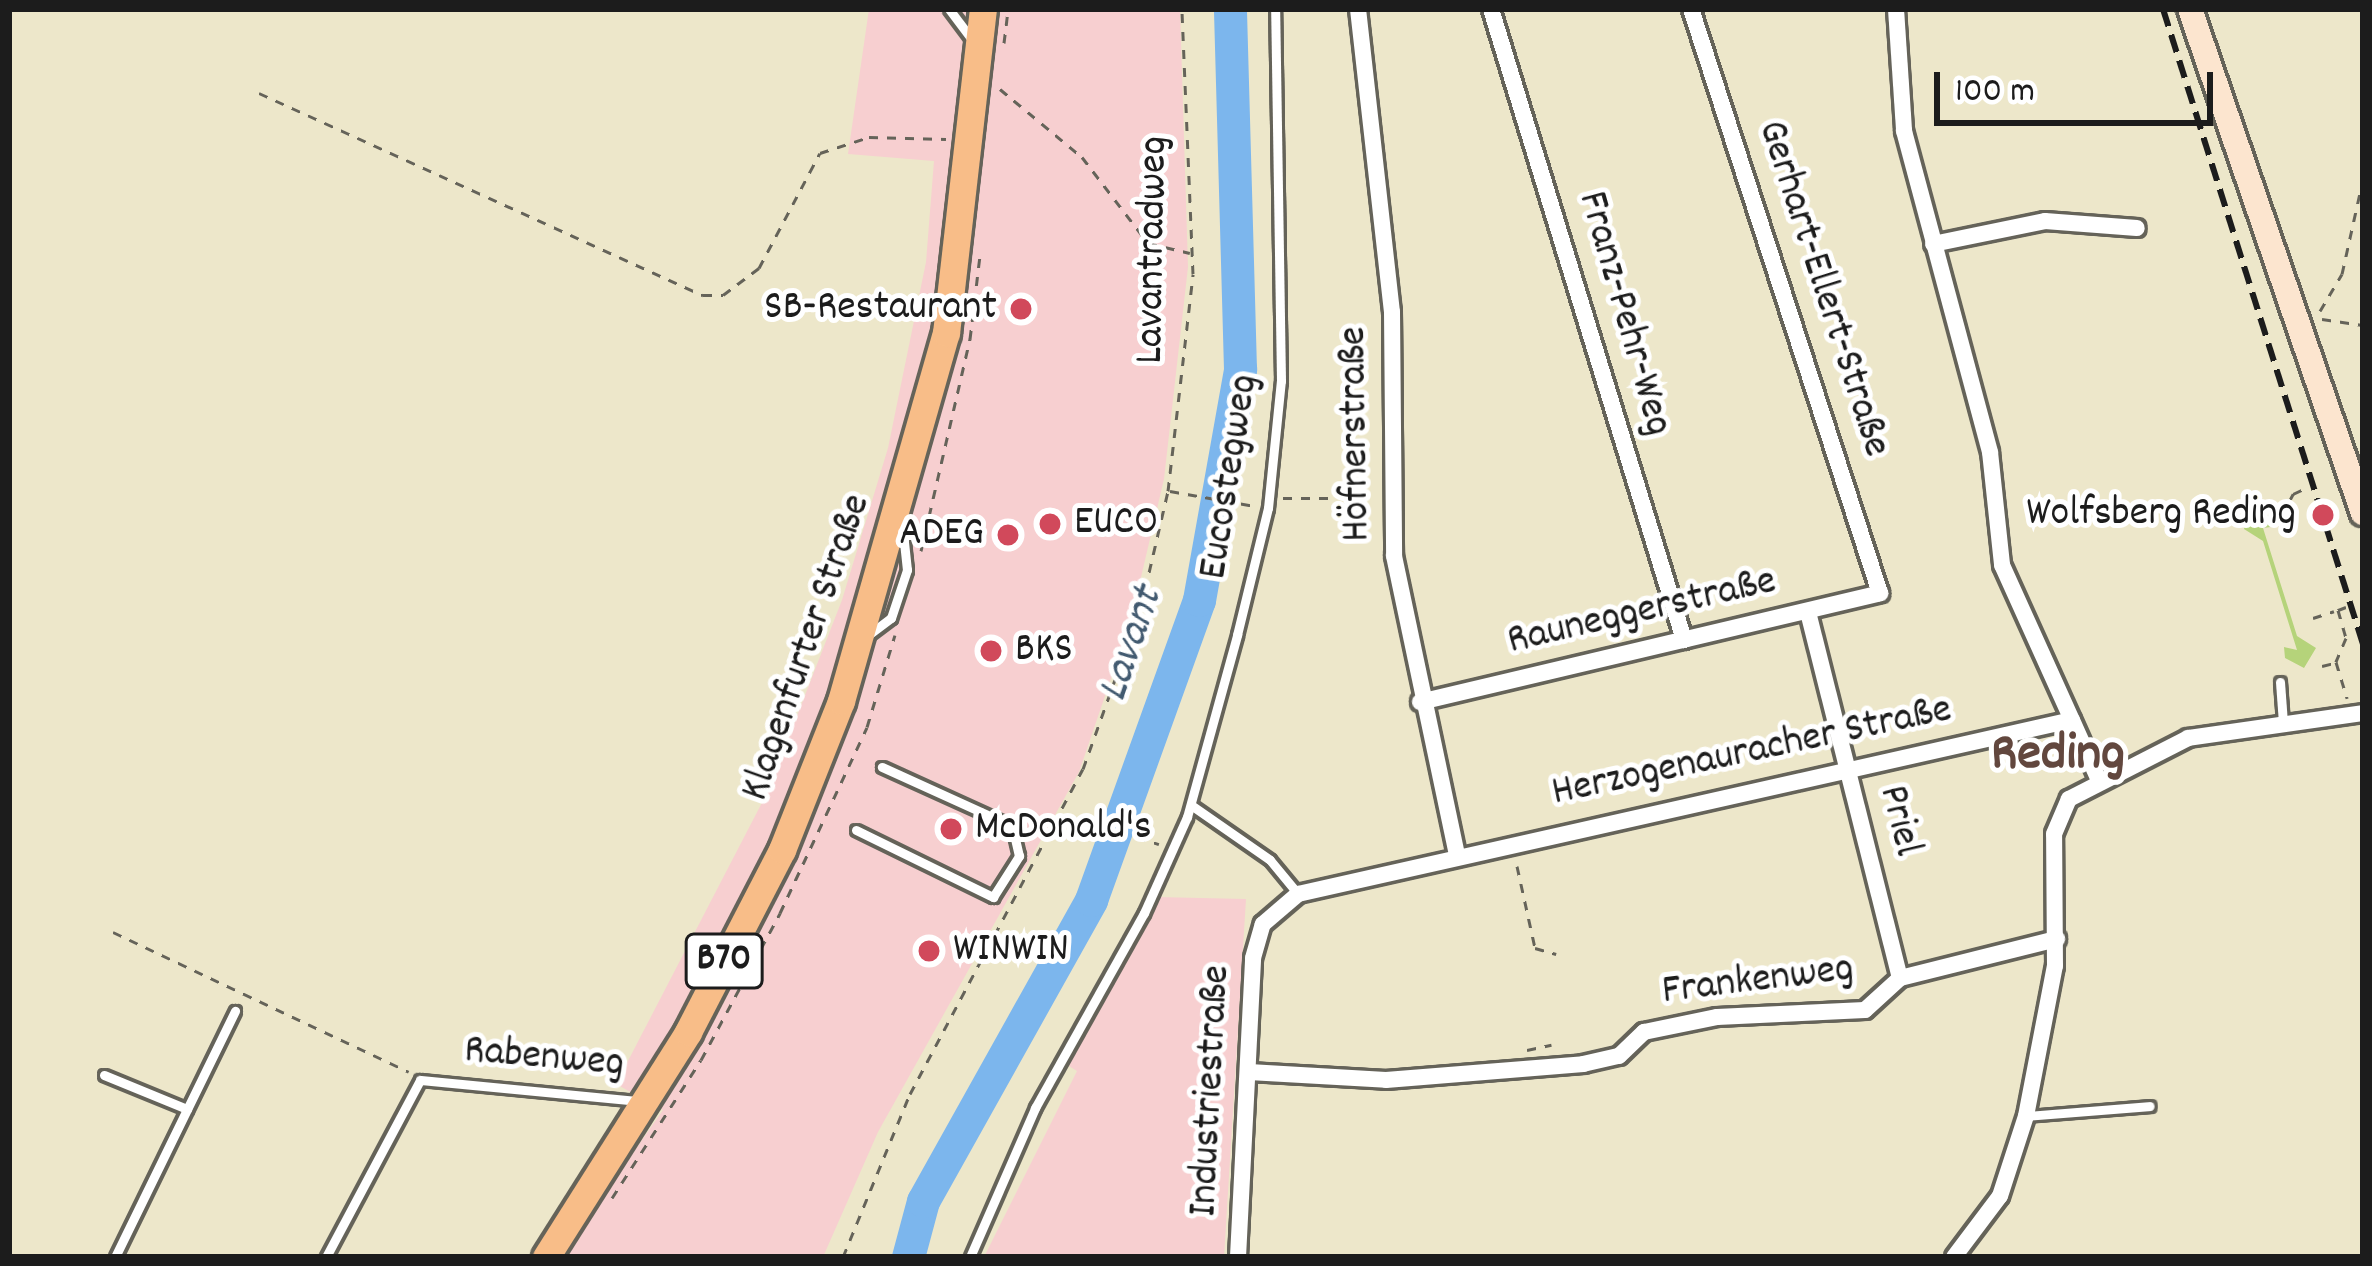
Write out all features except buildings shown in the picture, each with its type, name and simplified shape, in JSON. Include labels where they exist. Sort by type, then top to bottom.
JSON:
[{"type":"main road","name":"Klagenfurter Straße","points":[[546,1257],[646,1101],[782,850],[858,643],[901,514],[946,333],[983,9]]},
{"type":"main road","points":[[2190,9],[2361,500]]},
{"type":"main road","points":[[2337,432],[2363,441]]},
{"type":"street","name":"Höfnerstraße","points":[[1358,9],[1392,312],[1394,556],[1420,702],[1456,854]]},
{"type":"street","name":"Franz-Pehr-Weg","points":[[1491,9],[1684,640]]},
{"type":"street","name":"Gerhart-Ellert-Straße","points":[[1691,9],[1880,593]]},
{"type":"street","points":[[1896,9],[1904,131],[1990,452],[2008,585],[2098,778]]},
{"type":"street","points":[[1933,244],[2045,221],[2137,228]]},
{"type":"street","name":"Rauneggerstraße","points":[[1420,702],[1880,593]]},
{"type":"street","name":"Priel","points":[[1808,612],[1900,978]]},
{"type":"street","points":[[1954,1257],[2000,1196],[2026,1117],[2056,939],[2056,825],[2068,799],[2098,778],[2175,742],[2363,713]]},
{"type":"street","name":"Herzogenauracher Straße","points":[[1456,854],[2072,720]]},
{"type":"street","points":[[1298,894],[1456,854]]},
{"type":"street","name":"Industriestraße","points":[[1238,1257],[1256,941],[1270,914],[1298,894]]},
{"type":"street","name":"Frankenweg","points":[[1249,1072],[1386,1080],[1492,1068],[1511,1074],[1619,1056],[1644,1032],[1717,1018],[1865,1010],[1900,978],[2056,939]]},
{"type":"lane","points":[[949,9],[979,49]]},
{"type":"lane","name":"Eucostegweg","points":[[970,1257],[1035,1108],[1191,805],[1269,503],[1284,303],[1275,9]]},
{"type":"lane","points":[[2280,682],[2283,723]]},
{"type":"lane","points":[[856,830],[993,896],[1019,856],[1012,826],[882,767]]},
{"type":"lane","points":[[1191,805],[1270,860],[1298,894]]},
{"type":"lane","points":[[115,1257],[235,1011]]},
{"type":"lane","points":[[104,1075],[187,1109]]},
{"type":"lane","name":"Rabenweg","points":[[326,1257],[420,1080],[646,1101]]},
{"type":"lane","points":[[2026,1117],[2150,1106]]},
{"type":"path","name":"Lavantradweg","points":[[1182,9],[1192,253],[1168,490],[1269,503]]},
{"type":"path","points":[[998,88],[1082,157],[1148,243],[1192,253]]},
{"type":"path","points":[[259,93],[703,295],[723,295],[760,268],[820,153],[869,137],[970,141]]},
{"type":"path","points":[[2363,179],[2342,274],[2326,309],[2308,316],[2363,325]]},
{"type":"path","points":[[2282,515],[2294,494],[2308,487]]},
{"type":"path","points":[[1269,503],[1337,498]]},
{"type":"path","points":[[2313,617],[2346,607]]},
{"type":"path","points":[[2338,610],[2346,638],[2336,662],[2348,699]]},
{"type":"path","points":[[2322,666],[2336,662]]},
{"type":"path","points":[[1137,837],[1172,849]]},
{"type":"path","points":[[1512,842],[1535,947],[1556,954]]},
{"type":"path","points":[[991,911],[1006,919]]},
{"type":"path","points":[[113,932],[380,1053],[420,1080]]},
{"type":"shaded area","points":[[869,9],[1180,9],[1188,267],[1164,479],[1131,620],[1079,772],[878,1132],[823,1257],[560,1257],[663,1110],[616,1084],[767,793],[842,600],[888,448],[926,262],[934,161],[848,154]]},
{"type":"shaded area","points":[[1156,897],[1246,899],[1224,1257],[984,1257],[1077,1071],[1067,1065]]},
{"type":"green space","points":[[2264,511],[2278,526],[2263,528],[2297,636],[2316,648],[2304,668],[2285,658],[2284,647],[2297,650],[2263,541],[2244,529],[2247,516]]},
{"type":"waterway","name":"Lavant","points":[[908,1257],[923,1201],[1091,900],[1199,600],[1240,369],[1230,9]]},
{"type":"railway","points":[[2163,9],[2363,644]]},
{"type":"place","name":"SB-Restaurant","points":[[1021,309]]},
{"type":"place","name":"Wolfsberg Reding","points":[[2323,515]]},
{"type":"place","name":"EUCO","points":[[1050,524]]},
{"type":"place","name":"ADEG","points":[[1008,535]]},
{"type":"place","name":"BKS","points":[[991,651]]},
{"type":"place","name":"McDonald's","points":[[951,829]]},
{"type":"place","name":"WINWIN","points":[[929,951]]},
{"type":"district","name":"Reding","points":[[2058,757]]}]
